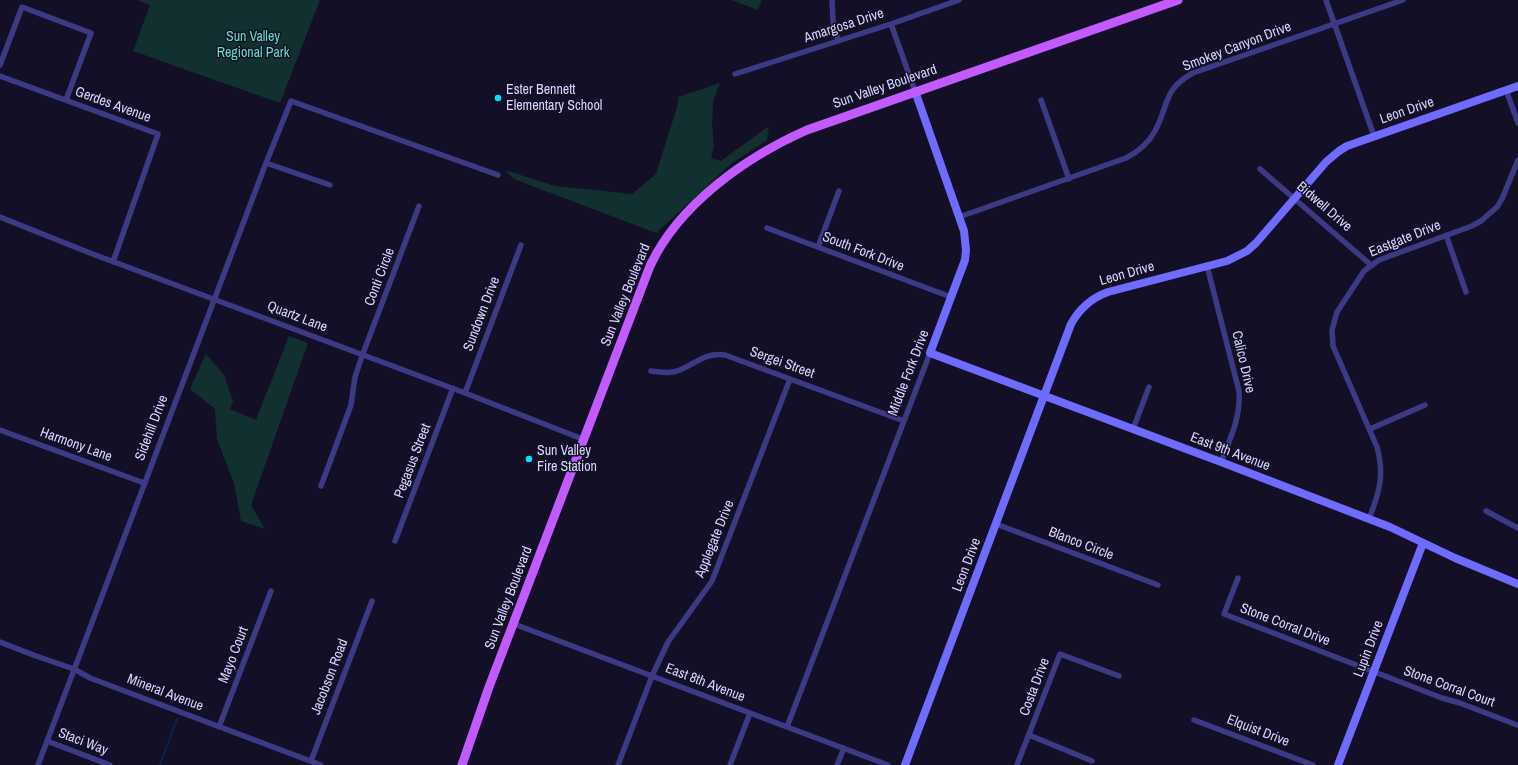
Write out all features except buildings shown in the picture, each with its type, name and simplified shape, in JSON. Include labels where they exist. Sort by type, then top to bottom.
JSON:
[{"type":"main road","name":"Sun Valley Boulevard","points":[[462,765],[489,687],[585,440],[650,266],[664,241],[682,218],[716,186],[743,165],[768,149],[807,130],[1178,0]]},
{"type":"street","points":[[832,0],[833,21],[838,40]]},
{"type":"street","name":"Amargosa Drive","points":[[735,74],[891,24],[959,0]]},
{"type":"street","points":[[1326,0],[1374,136]]},
{"type":"street","name":"Smokey Canyon Drive","points":[[959,217],[1126,158],[1142,148],[1155,131],[1167,98],[1172,90],[1185,77],[1193,73],[1403,0]]},
{"type":"street","points":[[0,65],[22,7],[91,33],[66,100]]},
{"type":"street","name":"Middle Fork Drive","points":[[787,727],[965,260],[966,250],[964,231],[891,24]]},
{"type":"street","name":"Gerdes Avenue","points":[[0,76],[158,134],[113,262]]},
{"type":"street","name":"Leon Drive","points":[[905,765],[1071,324],[1082,308],[1090,300],[1108,292],[1227,261],[1247,251],[1256,243],[1331,156],[1347,146],[1518,86]]},
{"type":"street","points":[[1506,90],[1518,123]]},
{"type":"street","name":"Sidehill Drive","points":[[38,765],[214,298],[291,100],[498,175]]},
{"type":"street","points":[[1041,100],[1069,179]]},
{"type":"street","name":"Eastgate Drive","points":[[1369,519],[1379,493],[1382,470],[1377,447],[1336,352],[1332,338],[1332,330],[1337,312],[1361,276],[1371,265],[1379,260],[1472,226],[1497,207],[1506,192],[1518,160]]},
{"type":"street","points":[[266,163],[330,185]]},
{"type":"street","name":"Bidwell Drive","points":[[1260,169],[1371,265]]},
{"type":"street","points":[[818,247],[839,191]]},
{"type":"street","name":"Conti Circle","points":[[321,486],[351,405],[355,377],[362,356],[419,206]]},
{"type":"street","name":"Quartz Lane","points":[[0,217],[113,262],[214,298],[362,356],[453,388],[585,440]]},
{"type":"street","name":"South Fork Drive","points":[[767,228],[951,297]]},
{"type":"street","points":[[1446,235],[1466,292]]},
{"type":"street","name":"Sundown Drive","points":[[465,393],[521,245]]},
{"type":"street","name":"Calico Drive","points":[[1208,266],[1239,391],[1240,401],[1236,421],[1221,462]]},
{"type":"street","name":"Sergei Street","points":[[651,371],[672,372],[680,370],[705,356],[718,354],[725,355],[904,422]]},
{"type":"street","name":"East 9th Avenue","points":[[930,354],[1221,462],[1390,527],[1462,561],[1518,584]]},
{"type":"street","name":"Applegate Drive","points":[[618,765],[652,676],[668,642],[712,581],[790,379]]},
{"type":"street","name":"Pegasus Street","points":[[395,541],[453,388]]},
{"type":"street","points":[[1133,429],[1149,388]]},
{"type":"street","points":[[1370,429],[1425,405]]},
{"type":"street","name":"Harmony Lane","points":[[0,430],[144,483]]},
{"type":"street","points":[[1486,510],[1518,528]]},
{"type":"street","name":"Blanco Circle","points":[[996,524],[1158,585]]},
{"type":"street","name":"Lupin Drive","points":[[1338,765],[1423,543]]},
{"type":"street","name":"Stone Corral Drive","points":[[1238,578],[1224,614],[1374,672]]},
{"type":"street","name":"Mayo Court","points":[[219,726],[271,591]]},
{"type":"street","name":"Jacobson Road","points":[[311,761],[372,601]]},
{"type":"street","name":"East 8th Avenue","points":[[514,624],[888,765]]},
{"type":"street","name":"Mineral Avenue","points":[[0,642],[321,765]]},
{"type":"street","name":"Costa Drive","points":[[1017,765],[1060,654],[1119,676]]},
{"type":"street","name":"Stone Corral Court","points":[[1374,672],[1517,725]]},
{"type":"street","points":[[730,765],[750,713]]},
{"type":"street","name":"Elquist Drive","points":[[1194,720],[1314,765]]},
{"type":"street","points":[[1028,736],[1092,761]]},
{"type":"street","name":"Staci Way","points":[[47,741],[110,765]]},
{"type":"street","points":[[837,765],[844,748]]},
{"type":"green space","name":"Sun Valley Regional Park","points":[[137,0],[320,0],[280,103],[133,51],[150,5]]},
{"type":"green space","points":[[731,0],[762,0],[758,10]]},
{"type":"green space","points":[[720,83],[713,101],[712,125],[714,146],[711,158],[721,161],[769,126],[767,140],[731,164],[656,233],[514,179],[505,170],[555,186],[632,194],[656,174],[678,104],[678,97]]},
{"type":"green space","points":[[289,336],[308,343],[251,505],[265,529],[241,521],[234,483],[217,439],[215,409],[190,389],[206,354],[224,375],[233,401],[230,409],[256,420]]},
{"type":"waterway","points":[[160,765],[177,719]]},
{"type":"place","name":"Ester Bennett Elementary School","points":[[498,98]]},
{"type":"place","name":"Sun Valley Fire Station","points":[[529,459]]}]
